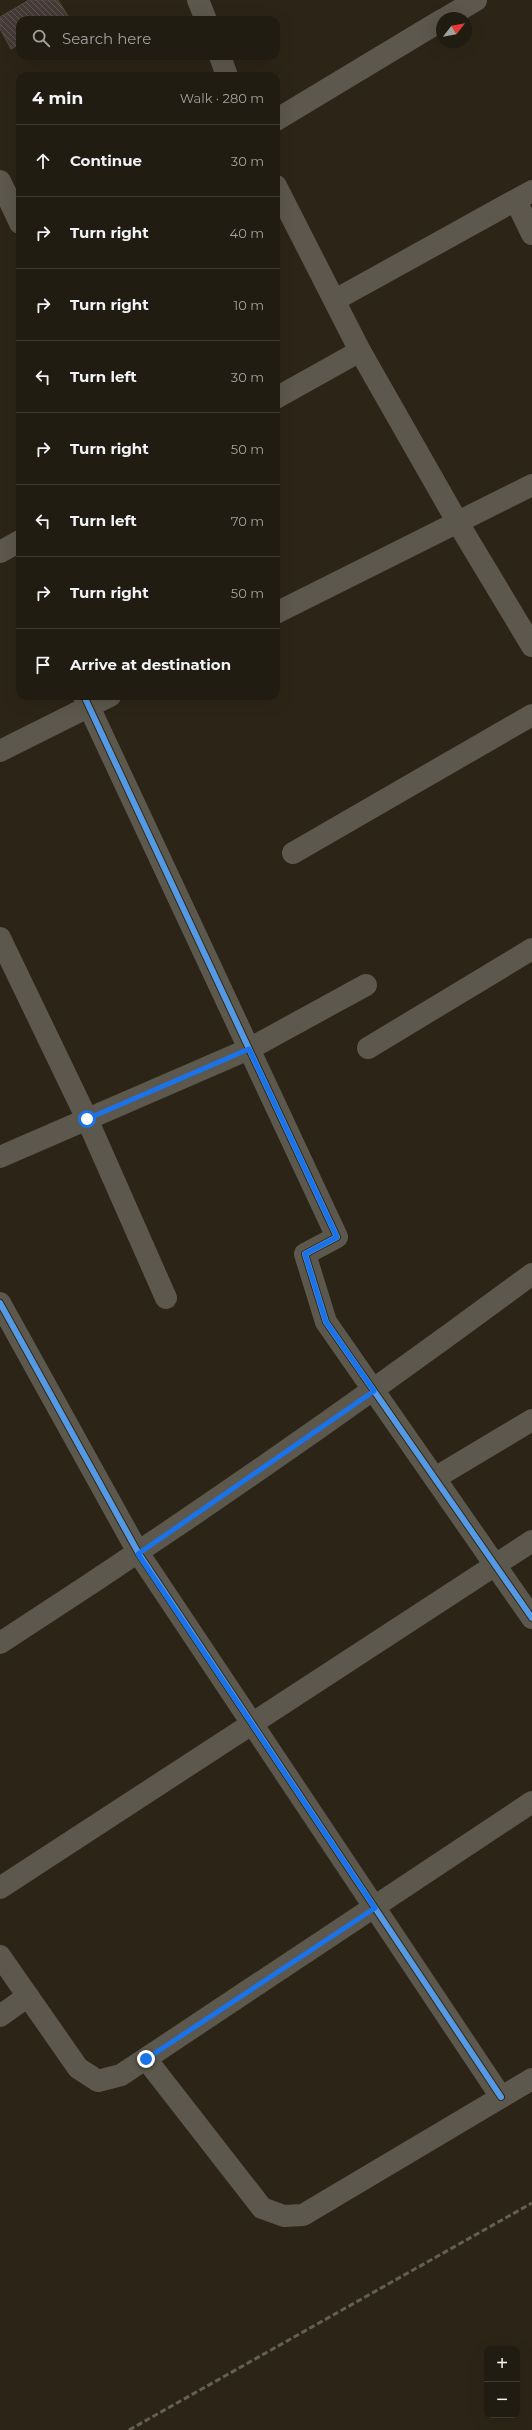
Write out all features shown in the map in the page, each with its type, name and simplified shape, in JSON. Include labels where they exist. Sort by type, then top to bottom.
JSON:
[{"type":"street","points":[[198,0],[204,16]]},
{"type":"street","points":[[456,12],[476,0]]},
{"type":"street","points":[[280,118],[436,24]]},
{"type":"street","points":[[221,60],[226,72]]},
{"type":"street","points":[[0,181],[16,215]]},
{"type":"street","points":[[280,194],[360,351],[458,523],[532,646]]},
{"type":"street","points":[[335,300],[524,196],[532,234]]},
{"type":"street","points":[[280,396],[360,351]]},
{"type":"street","points":[[280,611],[532,486]]},
{"type":"street","points":[[0,751],[87,701],[337,1237],[305,1254],[326,1322],[532,1618]]},
{"type":"street","points":[[293,854],[532,715]]},
{"type":"street","points":[[0,938],[87,1119],[166,1298]]},
{"type":"street","points":[[368,1048],[532,950]]},
{"type":"street","points":[[0,1157],[249,1049],[366,985]]},
{"type":"street","points":[[0,1643],[138,1554],[374,1391],[532,1274]]},
{"type":"street","points":[[0,1303],[8,1338],[138,1554],[501,2097]]},
{"type":"street","points":[[435,1478],[532,1420]]},
{"type":"street","points":[[0,1888],[532,1541]]},
{"type":"street","points":[[0,1956],[78,2068],[98,2081],[121,2075],[375,1908],[532,1802]]},
{"type":"street","points":[[0,2016],[28,1996]]},
{"type":"street","points":[[146,2059],[262,2208],[284,2216],[303,2215],[532,2079]]},
{"type":"building","points":[[29,0],[58,0],[68,16],[16,16],[16,46],[11,49],[0,29],[0,17]]},
{"type":"railway","points":[[129,2430],[532,2203]]},
{"type":"cycle path","points":[[86,700],[337,1237],[305,1254],[326,1322],[532,1618]]},
{"type":"cycle path","points":[[0,1303],[139,1554],[501,2097]]},
{"type":"route","points":[[87,1119],[249,1049],[337,1237],[305,1254],[326,1322],[374,1391],[138,1554],[375,1908],[146,2059]]}]
